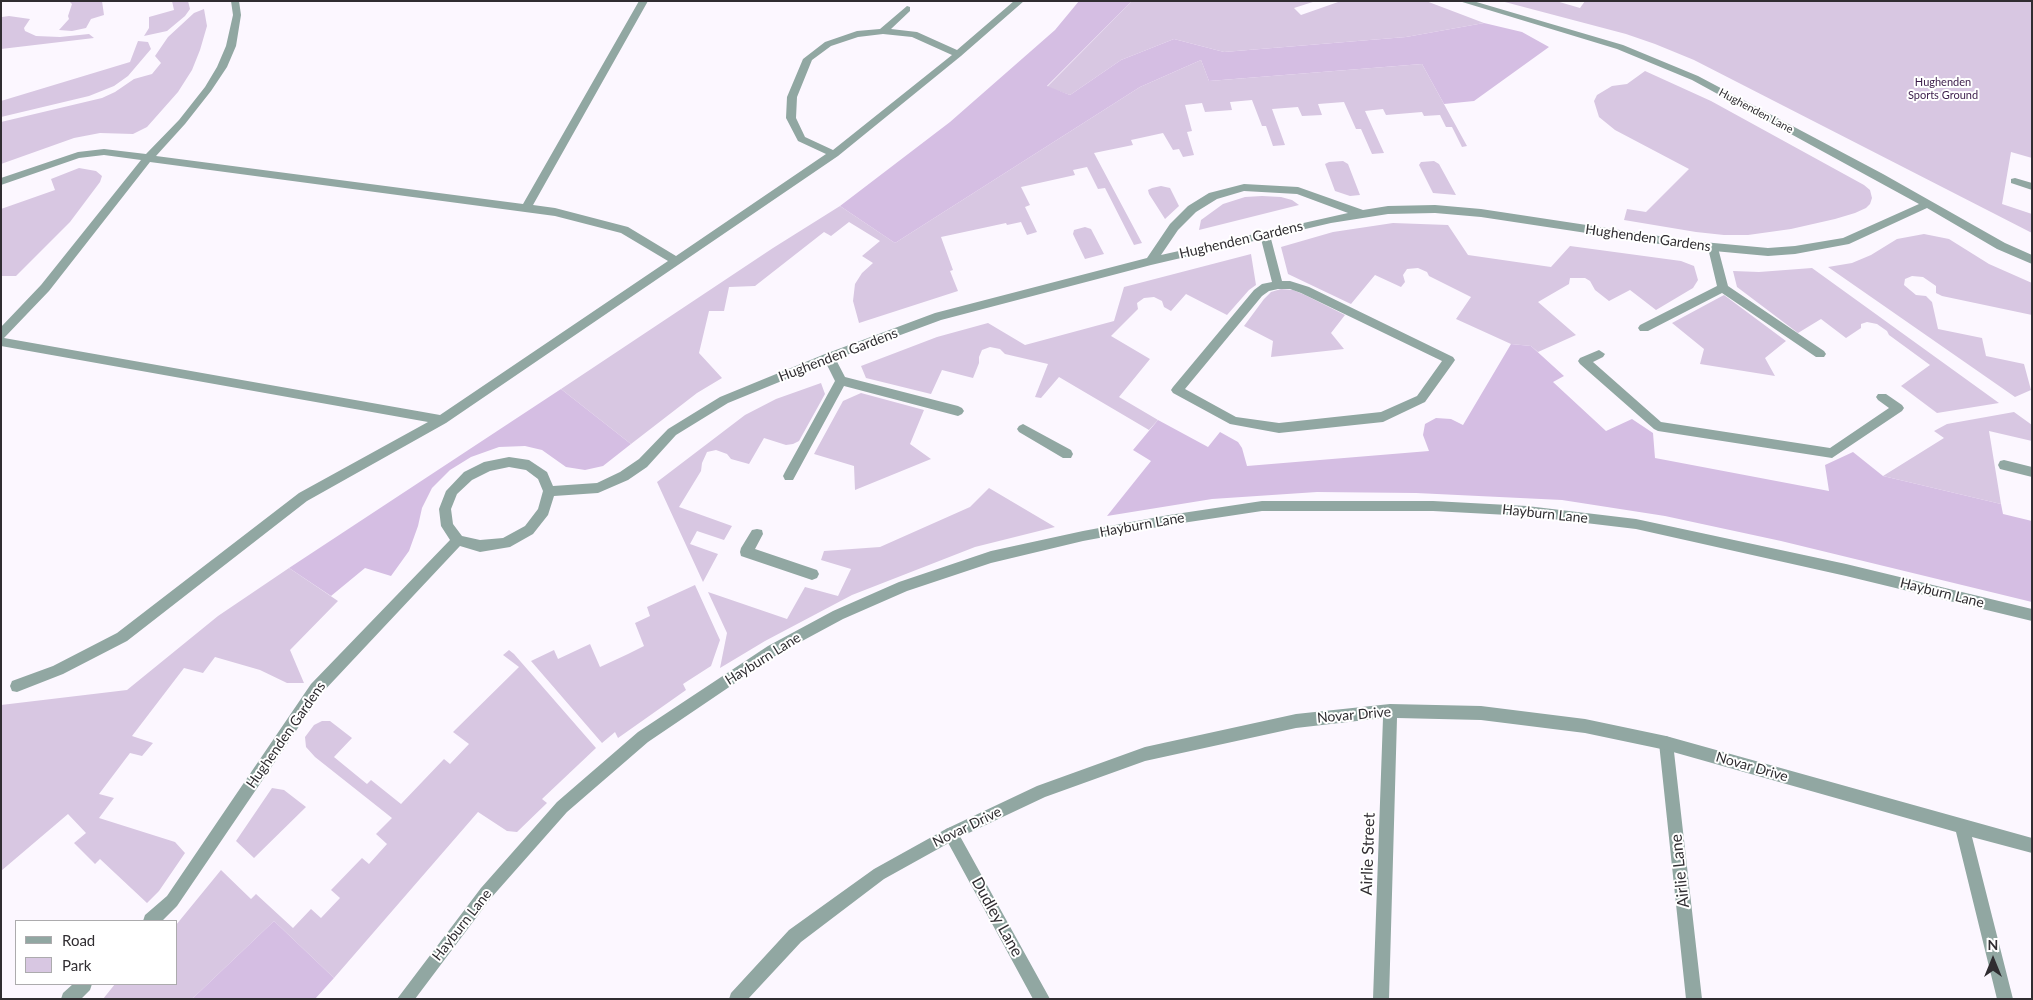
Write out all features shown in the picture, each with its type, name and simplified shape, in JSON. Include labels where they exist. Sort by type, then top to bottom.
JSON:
[{"type":"street","points":[[1,335],[45,288],[147,158],[182,122],[222,67],[231,46],[235,29],[237,15],[235,1]]},
{"type":"street","points":[[526,208],[644,1]]},
{"type":"street","points":[[17,686],[58,670],[122,637],[303,497],[442,420],[676,262],[834,154],[958,54],[1020,1]]},
{"type":"street","name":"Hughenden Lane","points":[[1463,1],[1620,47],[1695,78],[1928,204],[2000,246],[2032,260]]},
{"type":"street","points":[[883,31],[907,9]]},
{"type":"street","points":[[834,154],[801,139],[792,118],[792,97],[808,59],[828,44],[857,34],[883,31],[914,34],[958,54]]},
{"type":"street","points":[[1,182],[78,155],[104,152],[555,212],[624,230],[676,262]]},
{"type":"street","points":[[2015,181],[2032,187]]},
{"type":"street","name":"Hughenden Gardens","points":[[1151,261],[1174,227],[1192,208],[1213,196],[1244,187],[1298,191],[1360,213]]},
{"type":"street","name":"Hughenden Gardens","points":[[548,491],[598,488],[624,476],[642,462],[672,432],[724,400],[829,357],[939,316],[1151,261],[1360,213],[1435,209],[1481,213],[1713,248],[1768,252],[1795,250],[1845,241],[1928,204]]},
{"type":"street","points":[[1265,234],[1278,285]]},
{"type":"street","points":[[1713,248],[1723,288],[1820,354]]},
{"type":"street","points":[[1278,285],[1290,285],[1305,290],[1449,360],[1421,399],[1383,417],[1279,428],[1234,421],[1177,390],[1258,293],[1266,287],[1278,285]]},
{"type":"street","points":[[1644,328],[1723,288]]},
{"type":"street","points":[[1,342],[442,420]]},
{"type":"street","points":[[1599,354],[1584,362],[1658,426],[1832,453],[1898,408],[1882,397]]},
{"type":"street","points":[[829,357],[841,381],[958,411]]},
{"type":"street","points":[[789,476],[841,381]]},
{"type":"street","points":[[1023,429],[1067,454]]},
{"type":"street","points":[[509,462],[529,465],[543,476],[548,491],[544,511],[528,530],[505,543],[480,546],[458,540],[447,526],[445,509],[452,492],[468,476],[488,466],[509,462]]},
{"type":"street","points":[[2004,465],[2032,472]]},
{"type":"street","name":"Hayburn Lane","points":[[406,999],[486,893],[562,808],[643,737],[774,650],[838,615],[904,586],[991,557],[1083,536],[1169,520],[1262,506],[1433,506],[1526,511],[1636,524],[1837,568],[2032,615]]},
{"type":"street","points":[[757,534],[746,552],[812,574]]},
{"type":"street","name":"Hughenden Gardens","points":[[151,920],[172,901],[316,689],[458,540]]},
{"type":"street","name":"Novar Drive","points":[[736,999],[795,936],[879,874],[951,834],[1042,791],[1144,754],[1296,721],[1390,711],[1482,713],[1585,726],[1666,743],[2032,846]]},
{"type":"street","name":"Airlie Street","points":[[1381,999],[1390,711]]},
{"type":"street","name":"Airlie Lane","points":[[1666,743],[1694,999]]},
{"type":"street","points":[[1962,826],[2005,999]]},
{"type":"street","name":"Dudley Lane","points":[[951,834],[1042,999]]},
{"type":"street","points":[[69,999],[83,985]]},
{"type":"green space","points":[[69,1],[102,1],[104,15],[91,19],[86,28],[72,31],[59,30],[69,19],[68,16],[72,4]]},
{"type":"green space","points":[[172,1],[188,1],[190,9],[185,16],[167,31],[144,36],[149,28],[149,17],[174,10]]},
{"type":"green space","points":[[1132,1],[1316,1],[1294,8],[1301,15],[1341,1],[1426,1],[1484,23],[1406,37],[1224,52],[1174,39],[1121,60],[1070,95],[1047,87]]},
{"type":"green space","name":"Hughenden Sports Ground","points":[[1501,1],[1556,1],[1580,8],[1585,1],[2032,1],[2032,158],[2011,152],[2002,204],[2032,214],[2032,233],[1694,60],[1626,34]]},
{"type":"green space","points":[[204,9],[207,26],[192,70],[178,92],[147,127],[133,134],[100,133],[74,138],[1,164],[1,122],[102,98],[134,79],[152,74],[161,63],[155,56],[168,37],[194,13]]},
{"type":"green space","points":[[2,17],[30,19],[24,28],[25,31],[36,36],[60,37],[89,34],[94,38],[1,49]]},
{"type":"green space","points":[[138,41],[148,42],[151,49],[128,76],[114,86],[89,96],[1,117],[1,101],[130,62]]},
{"type":"green space","points":[[1201,60],[1209,81],[1422,64],[1467,146],[1462,147],[1452,127],[1446,127],[1440,115],[1424,116],[1422,112],[1386,115],[1383,109],[1365,111],[1384,153],[1372,154],[1361,129],[1356,129],[1344,102],[1318,104],[1322,115],[1302,116],[1298,107],[1272,109],[1285,145],[1273,146],[1266,126],[1262,126],[1252,100],[1230,102],[1232,110],[1205,112],[1202,103],[1185,105],[1192,131],[1187,132],[1194,155],[1183,157],[1179,149],[1173,150],[1163,133],[1131,140],[1133,145],[1094,153],[1142,243],[1134,245],[1105,188],[1098,189],[1087,167],[1073,170],[1075,175],[1021,187],[1030,205],[1025,207],[1037,232],[1027,235],[1021,222],[1007,225],[1006,223],[941,237],[953,270],[950,271],[958,291],[859,323],[853,301],[855,284],[862,273],[873,263],[862,256],[880,241],[849,222],[831,236],[824,232],[755,286],[729,287],[724,311],[709,311],[699,353],[722,378],[697,393],[631,444],[561,389],[773,248],[840,206],[895,243],[1140,87]]},
{"type":"green space","points":[[1645,71],[1711,101],[1864,185],[1870,190],[1872,198],[1870,204],[1855,213],[1835,219],[1791,229],[1748,235],[1696,232],[1624,220],[1627,209],[1646,212],[1689,169],[1615,130],[1599,117],[1594,101],[1597,95],[1612,86],[1627,84]]},
{"type":"green space","points":[[1343,161],[1348,164],[1360,195],[1350,196],[1335,191],[1325,164]]},
{"type":"green space","points":[[1434,161],[1439,164],[1456,195],[1433,193],[1419,165],[1421,162]]},
{"type":"green space","points":[[79,168],[96,171],[102,176],[100,182],[70,222],[16,276],[1,276],[1,209],[55,190],[51,179]]},
{"type":"green space","points":[[1161,186],[1170,188],[1179,206],[1165,219],[1148,190]]},
{"type":"green space","points":[[1245,197],[1281,197],[1292,200],[1299,205],[1199,230],[1201,220],[1223,204]]},
{"type":"green space","points":[[1393,223],[1448,225],[1468,255],[1551,267],[1570,246],[1681,261],[1694,266],[1698,280],[1693,288],[1656,310],[1630,290],[1609,301],[1595,290],[1590,281],[1585,278],[1570,278],[1569,284],[1538,302],[1576,335],[1538,352],[1531,346],[1511,344],[1456,319],[1471,297],[1429,276],[1427,272],[1418,268],[1407,269],[1403,275],[1405,282],[1401,287],[1375,275],[1351,304],[1288,274],[1281,247],[1333,232]]},
{"type":"green space","points":[[1085,227],[1091,229],[1104,254],[1085,259],[1073,234],[1074,230]]},
{"type":"green space","points":[[1924,234],[1949,239],[1989,264],[2032,283],[2032,315],[1942,296],[1936,293],[1936,286],[1923,277],[1912,276],[1905,279],[1904,285],[1916,295],[1926,296],[1932,302],[1938,329],[1982,338],[1986,356],[2024,364],[2031,390],[2015,397],[1828,267],[1852,263],[1871,255],[1897,239]]},
{"type":"green space","points":[[1251,254],[1256,285],[1249,290],[1227,315],[1186,294],[1171,311],[1164,307],[1162,301],[1154,297],[1144,298],[1137,303],[1138,309],[1111,336],[1150,359],[1119,397],[1158,420],[1149,430],[1059,377],[1041,398],[1035,397],[1048,364],[1005,354],[1000,349],[990,347],[982,350],[973,378],[942,370],[931,394],[866,378],[861,366],[937,337],[988,323],[1025,345],[1114,321],[1124,287]]},
{"type":"green space","points":[[1812,268],[1999,403],[1937,413],[1901,386],[1930,365],[1877,324],[1867,322],[1861,324],[1861,328],[1846,338],[1821,319],[1798,333],[1737,287],[1733,271],[1759,272]]},
{"type":"green space","points":[[1281,289],[1293,290],[1345,315],[1331,333],[1344,349],[1271,357],[1273,341],[1244,326],[1271,292]]},
{"type":"green space","points":[[1724,295],[1786,341],[1765,358],[1775,376],[1700,364],[1704,349],[1672,323]]},
{"type":"green space","points":[[821,383],[825,394],[799,441],[786,445],[764,438],[749,464],[731,459],[727,454],[716,450],[707,452],[701,471],[679,507],[732,526],[724,540],[697,531],[690,544],[718,554],[703,582],[657,482],[745,415],[776,399]]},
{"type":"green space","points":[[861,393],[924,410],[910,444],[931,459],[855,490],[854,466],[814,454],[843,401]]},
{"type":"green space","points":[[2014,412],[2032,425],[2032,441],[1989,431],[2001,504],[1883,476],[1944,438],[1934,431],[1947,424]]},
{"type":"green space","points":[[989,488],[1055,527],[975,547],[852,595],[765,641],[720,668],[727,633],[708,592],[787,619],[805,587],[838,596],[851,569],[821,560],[824,551],[880,547],[970,507]]},
{"type":"green space","points":[[289,568],[338,601],[290,650],[304,683],[287,683],[260,670],[215,657],[203,673],[184,668],[132,736],[153,743],[142,756],[130,753],[99,794],[114,798],[99,818],[175,842],[185,853],[159,891],[147,903],[100,859],[95,864],[74,843],[86,833],[68,814],[1,871],[1,705],[127,690],[218,616]]},
{"type":"green space","points":[[695,585],[720,640],[711,666],[683,684],[686,690],[618,738],[615,732],[602,743],[531,661],[554,650],[558,659],[590,644],[600,667],[644,646],[635,623],[650,616],[647,607]]},
{"type":"green space","points":[[509,650],[514,654],[596,748],[542,799],[547,803],[517,832],[507,831],[478,812],[334,978],[274,921],[192,999],[103,999],[114,985],[178,985],[178,923],[221,870],[251,899],[256,894],[293,928],[311,909],[321,918],[340,898],[331,890],[362,858],[369,864],[387,844],[376,834],[392,818],[315,757],[306,747],[305,737],[314,725],[322,721],[330,721],[352,738],[334,757],[367,784],[371,780],[401,804],[444,759],[450,764],[469,744],[453,732],[519,667],[503,655]]},
{"type":"green space","points":[[272,788],[284,790],[306,807],[254,858],[236,841]]},
{"type":"shaded area","points":[[1079,1],[1132,1],[1047,86],[1070,95],[1121,60],[1174,39],[1224,52],[1406,37],[1484,23],[1522,32],[1549,47],[1474,101],[1444,104],[1422,64],[1209,81],[1201,60],[1140,87],[895,243],[840,206],[950,122],[1055,30]]},
{"type":"shaded area","points":[[1511,344],[1531,346],[1564,376],[1553,382],[1606,431],[1632,419],[1653,433],[1655,458],[1829,491],[1825,465],[1853,452],[1883,476],[2001,504],[2003,514],[2032,521],[2032,602],[1781,541],[1665,516],[1562,500],[1416,493],[1317,492],[1212,499],[1107,516],[1151,461],[1133,450],[1158,420],[1208,447],[1220,432],[1238,442],[1242,448],[1247,466],[1429,451],[1423,435],[1425,424],[1436,418],[1451,419],[1463,425]]},
{"type":"shaded area","points":[[561,389],[631,444],[603,466],[585,470],[566,467],[542,450],[525,446],[499,447],[471,457],[450,470],[432,488],[422,508],[409,551],[391,576],[365,568],[331,596],[289,568]]},
{"type":"shaded area","points":[[274,921],[334,978],[315,999],[192,999]]}]
